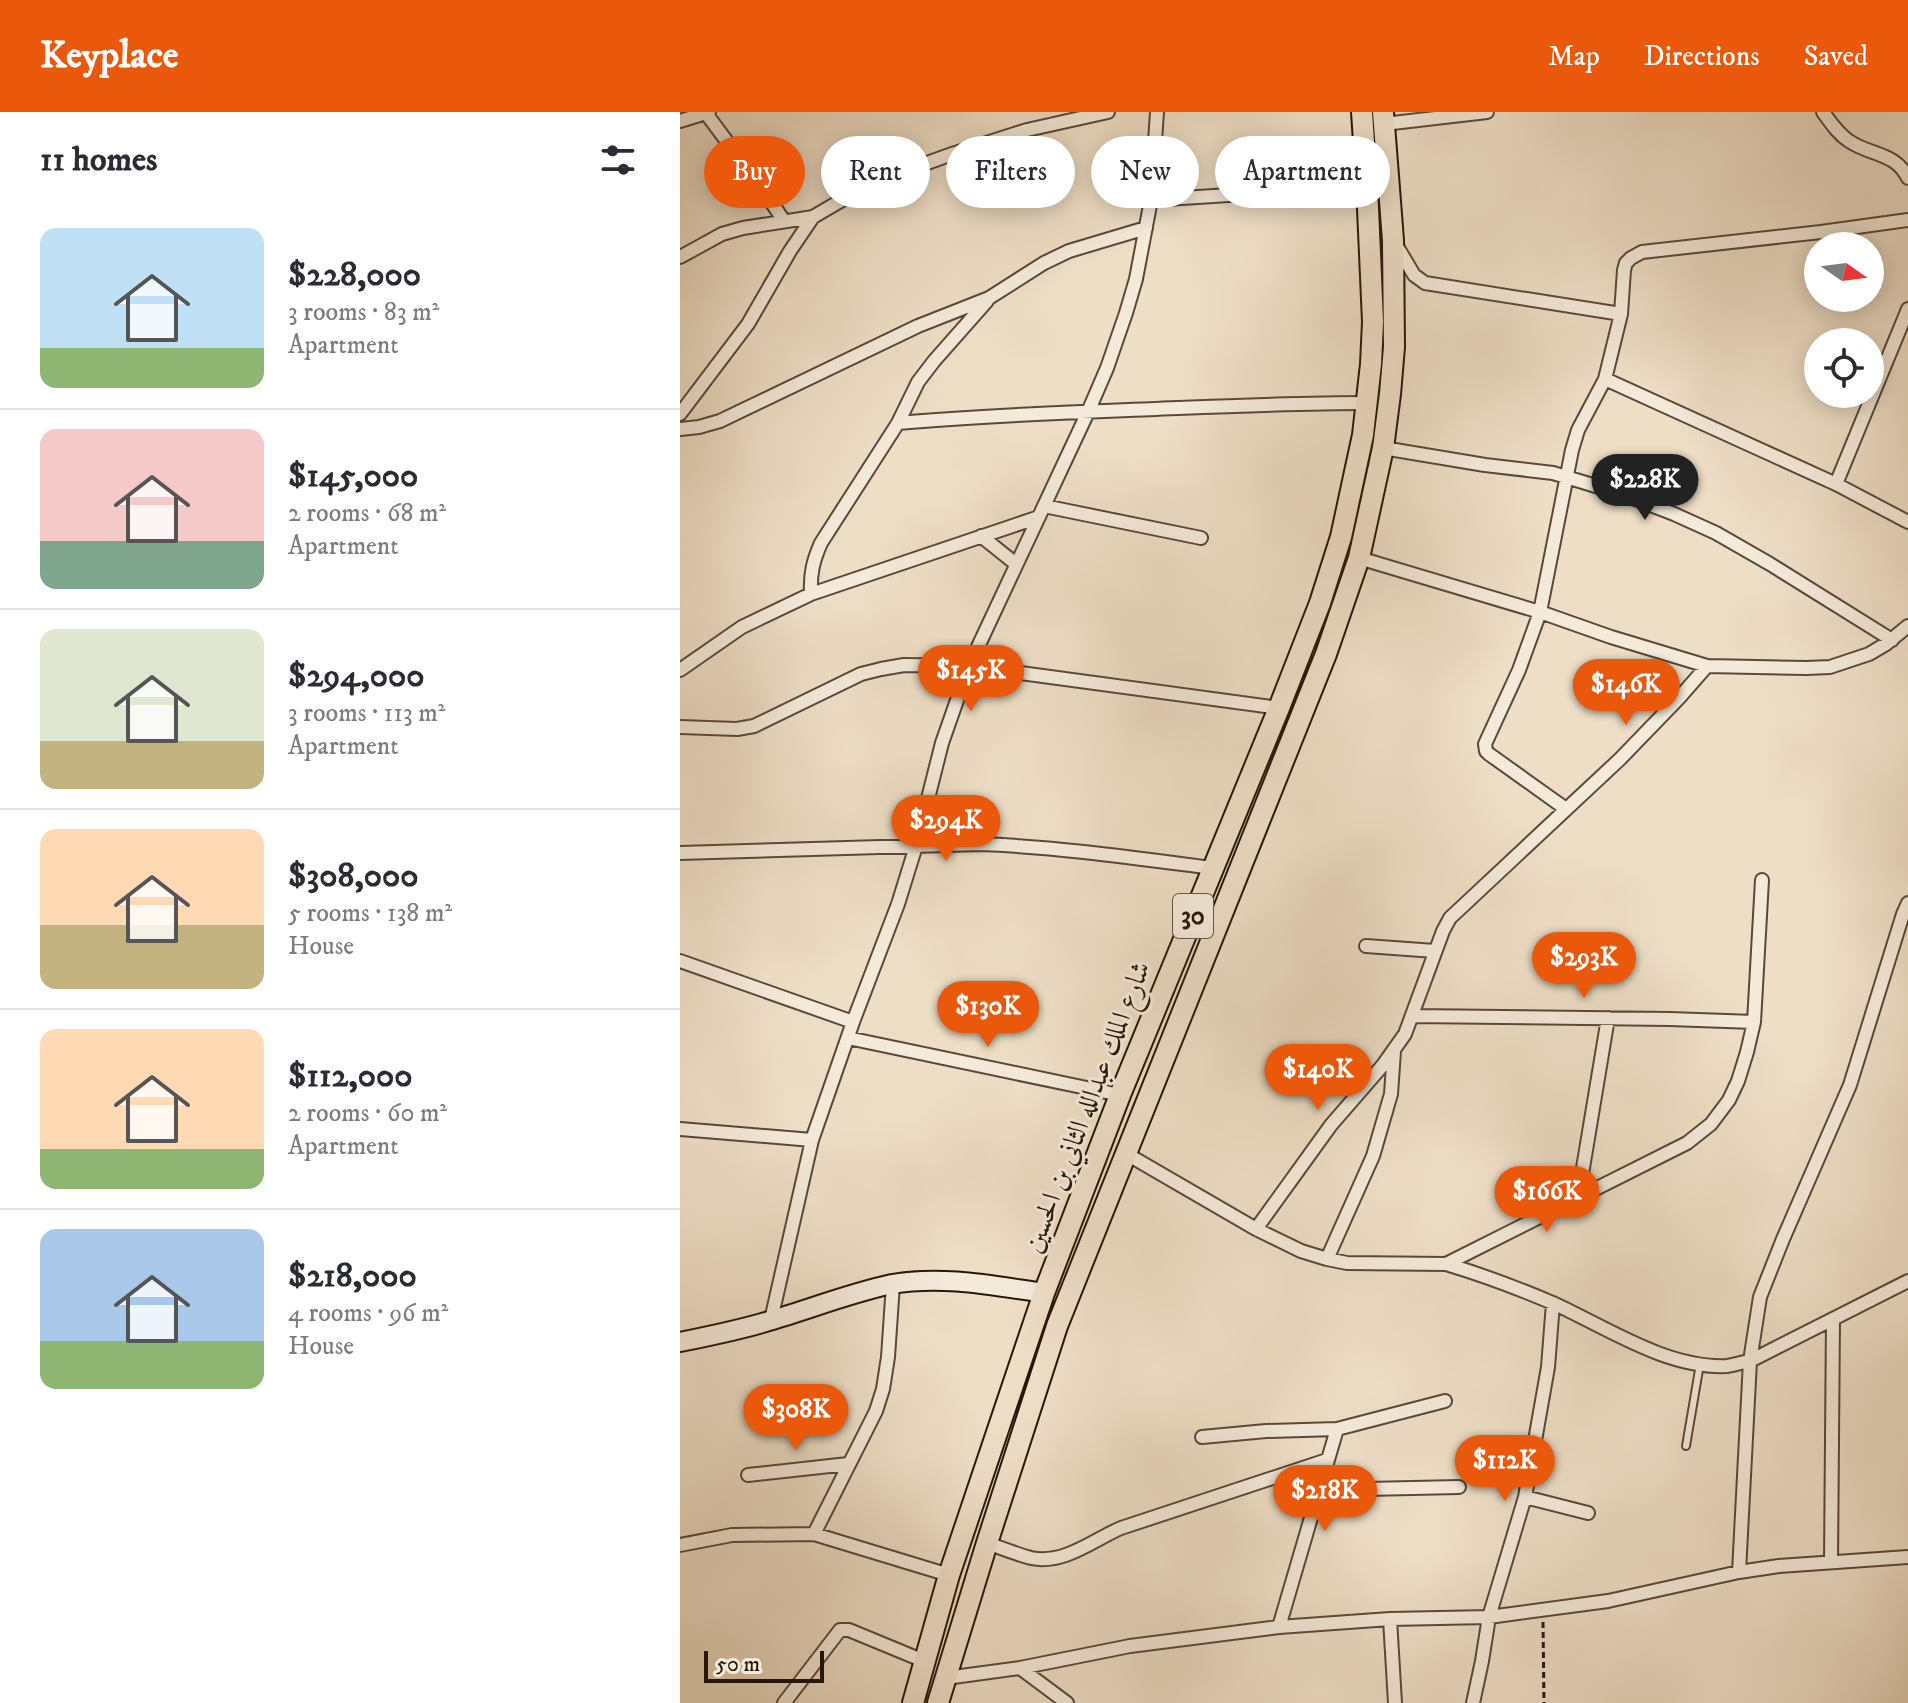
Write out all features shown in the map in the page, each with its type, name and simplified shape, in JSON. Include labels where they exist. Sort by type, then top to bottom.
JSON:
[{"type":"main road","name":"شارع الملك عبدالله الثاني بن الحسين","points":[[1362,112],[1364,136]]},
{"type":"main road","name":"شارع الملك عبدالله الثاني بن الحسين","points":[[938,1703],[1057,1326],[1326,654],[1359,558],[1383,448],[1394,347],[1393,240],[1384,118]]},
{"type":"main road","name":"شارع الملك عبدالله الثاني بن الحسين","points":[[913,1703],[949,1575],[1044,1293],[1120,1095],[1279,708],[1320,603],[1341,537],[1358,463],[1367,403],[1373,322],[1368,208]]},
{"type":"main road","points":[[1240,800],[1264,808]]},
{"type":"main road","points":[[1230,825],[1254,833]]},
{"type":"street","points":[[680,121],[706,112],[784,221]]},
{"type":"street","points":[[680,257],[722,234],[813,217],[859,190],[952,154],[1027,130],[1108,112]]},
{"type":"street","points":[[1155,136],[1157,112]]},
{"type":"street","points":[[1384,118],[1487,112]]},
{"type":"street","points":[[1823,112],[1837,132],[1865,150],[1891,159],[1900,165],[1908,178]]},
{"type":"street","points":[[771,1320],[812,1140],[916,846],[942,743],[969,666],[1107,368],[1136,279],[1150,208]]},
{"type":"street","points":[[680,414],[748,324],[813,217]]},
{"type":"street","points":[[1566,809],[1485,748],[1540,612],[1578,430],[1605,379],[1621,314],[1626,263],[1642,252],[1908,220]]},
{"type":"street","points":[[680,429],[720,421],[918,326],[989,298],[1069,251],[1146,228]]},
{"type":"street","points":[[1393,240],[1414,275],[1425,283],[1621,314]]},
{"type":"street","points":[[811,594],[810,575],[821,543],[898,423],[918,382],[989,298]]},
{"type":"street","points":[[1836,484],[1908,309]]},
{"type":"street","points":[[1605,379],[1836,484],[1908,522]]},
{"type":"street","points":[[898,423],[1289,403],[1367,403]]},
{"type":"street","points":[[1383,448],[1566,476],[1661,509],[1716,533],[1803,583],[1892,640]]},
{"type":"street","points":[[680,670],[742,627],[811,594],[1042,512],[1201,538]]},
{"type":"street","points":[[981,536],[1016,564]]},
{"type":"street","points":[[1359,558],[1707,666],[1830,667],[1869,654],[1908,626]]},
{"type":"street","points":[[680,727],[737,729],[754,726],[861,674],[904,665],[969,666],[1279,708]]},
{"type":"street","points":[[1256,1229],[1331,1125],[1395,1051],[1413,1016],[1450,918],[1620,759],[1707,666]]},
{"type":"street","points":[[680,853],[1017,845],[1212,868]]},
{"type":"street","points":[[1446,1264],[1687,1143],[1711,1124],[1729,1100],[1738,1081],[1754,1022],[1762,880]]},
{"type":"street","points":[[1739,1572],[1750,1361],[1760,1297],[1850,1085],[1908,903]]},
{"type":"street","points":[[1366,946],[1435,951]]},
{"type":"street","points":[[680,961],[853,1022]]},
{"type":"street","points":[[1413,1016],[1754,1022]]},
{"type":"street","points":[[1578,1198],[1608,1018]]},
{"type":"street","points":[[848,1038],[1120,1095]]},
{"type":"street","points":[[1327,1259],[1373,1156],[1391,1094],[1395,1051]]},
{"type":"street","points":[[680,1129],[812,1140]]},
{"type":"street","points":[[1125,1153],[1256,1229],[1301,1251],[1327,1259],[1380,1265],[1446,1264],[1553,1303],[1646,1348],[1677,1360],[1700,1364],[1728,1366],[1750,1361],[1908,1281]]},
{"type":"street","points":[[680,1342],[725,1333],[893,1284],[936,1281],[1044,1293]]},
{"type":"street","points":[[814,1534],[869,1428],[883,1389],[893,1284]]},
{"type":"street","points":[[1473,1703],[1489,1617],[1525,1497],[1548,1367],[1553,1303]]},
{"type":"street","points":[[1831,1562],[1833,1319]]},
{"type":"street","points":[[1202,1437],[1277,1430],[1337,1429],[1445,1401]]},
{"type":"street","points":[[1279,1627],[1337,1429]]},
{"type":"street","points":[[987,1543],[1031,1558],[1065,1556],[1121,1528],[1327,1460]]},
{"type":"street","points":[[748,1475],[848,1464]]},
{"type":"street","points":[[1319,1490],[1459,1487]]},
{"type":"street","points":[[1525,1497],[1588,1513]]},
{"type":"street","points":[[680,1545],[732,1535],[814,1534],[949,1575]]},
{"type":"street","points":[[946,1678],[1020,1668],[1130,1646],[1279,1627],[1390,1619],[1489,1617],[1633,1596],[1779,1566],[1908,1557]]},
{"type":"street","points":[[1390,1619],[1395,1703]]},
{"type":"street","points":[[784,1703],[840,1630],[849,1630],[924,1661]]},
{"type":"street","points":[[1020,1668],[1067,1703]]},
{"type":"lane","points":[[1686,1446],[1700,1364]]},
{"type":"path","points":[[1543,1610],[1544,1703]]}]
